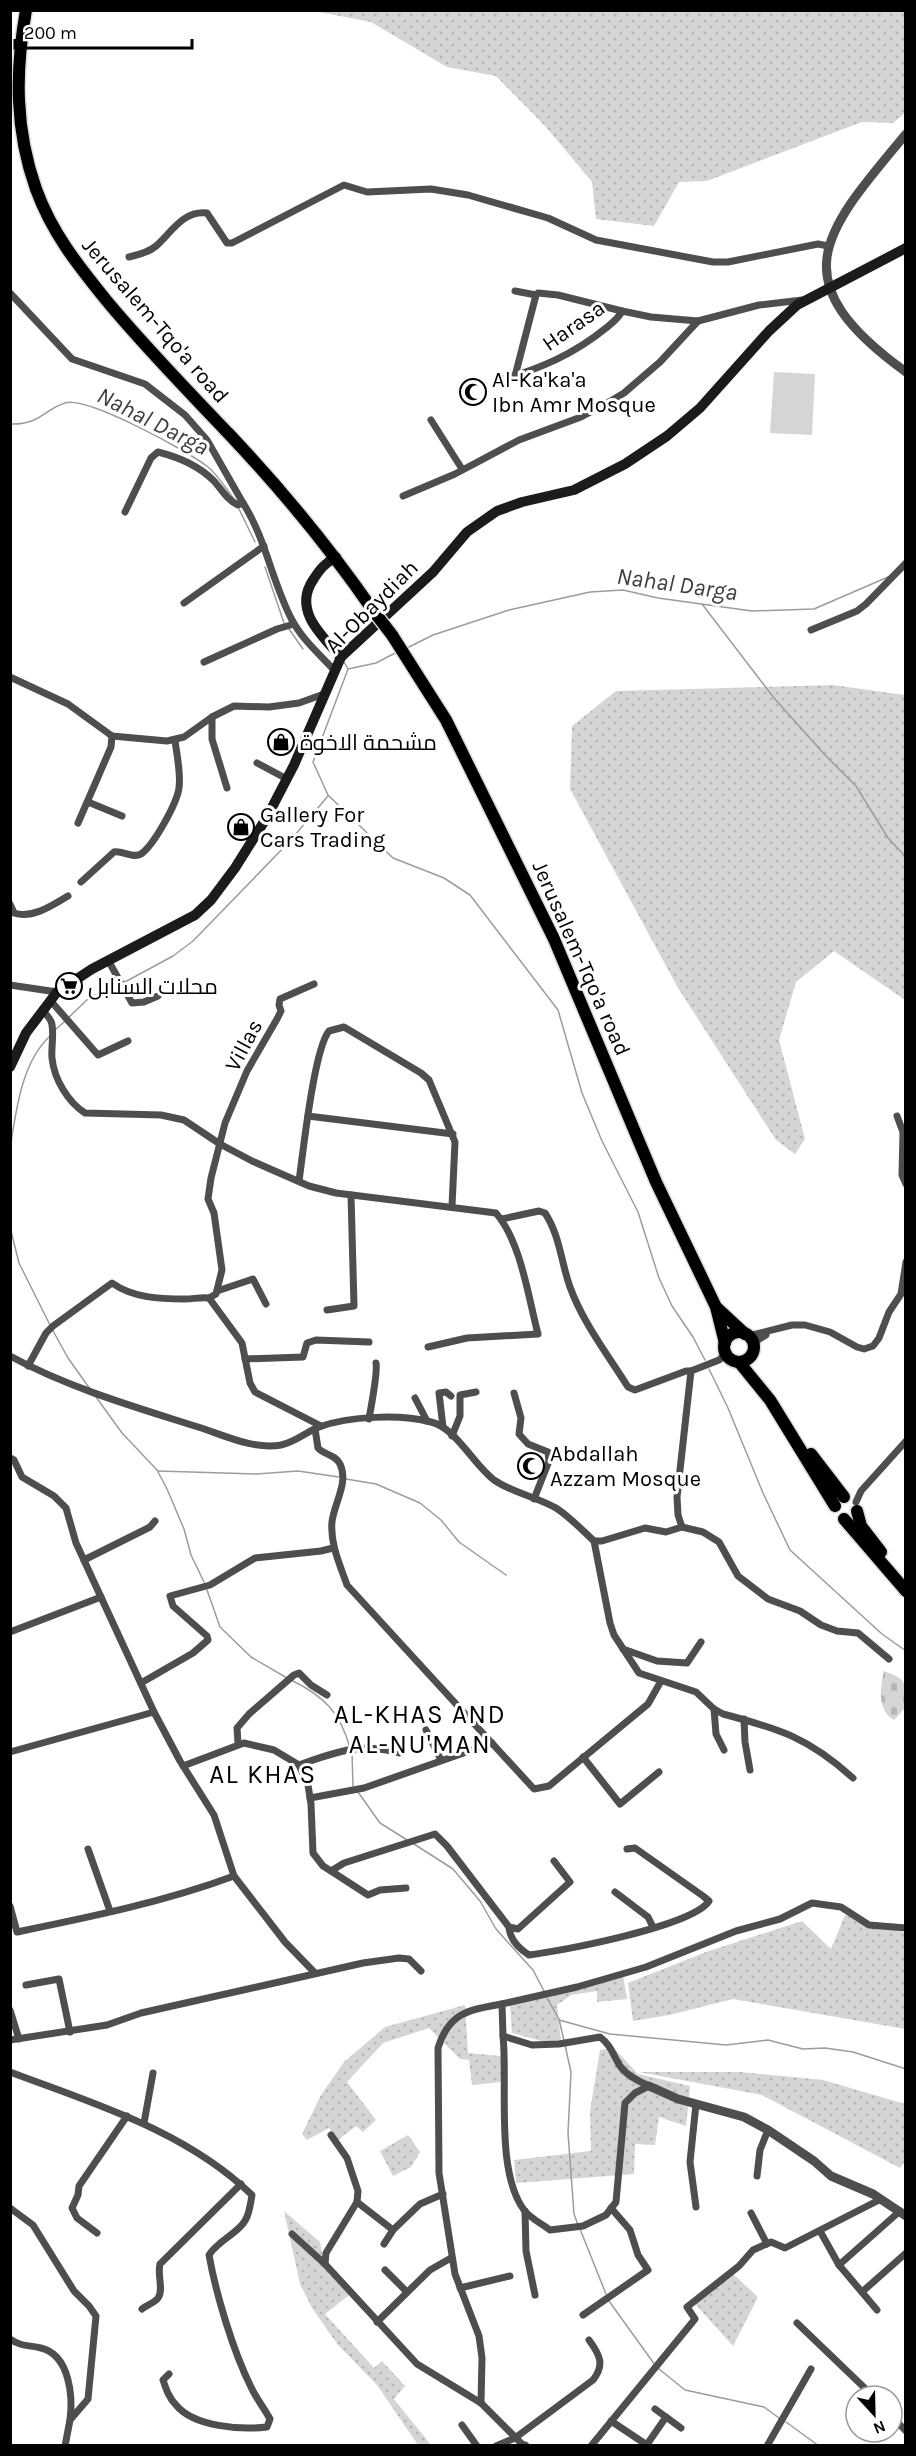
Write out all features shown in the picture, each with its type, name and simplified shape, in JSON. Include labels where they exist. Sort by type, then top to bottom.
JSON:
[{"type":"main road","name":"Jerusalem-Tqo'a road","points":[[26,10],[19,50],[19,122],[36,190],[64,248],[138,339],[275,483],[336,557],[392,634],[446,720],[554,939],[656,1182],[716,1307]]},
{"type":"main road","name":"Al-Obaydiah","points":[[10,1067],[26,1033],[54,996],[108,960],[195,915],[211,900],[236,868],[267,817],[287,779],[341,657],[427,578],[467,532],[484,518],[522,502],[574,490],[625,464],[667,436],[700,408],[786,314],[807,299],[906,248]]},
{"type":"main road","points":[[336,557],[323,565],[309,586],[305,603],[307,613],[316,630],[341,657]]},
{"type":"main road","points":[[716,1307],[749,1342],[759,1384]]},
{"type":"main road","points":[[716,1307],[725,1348],[730,1359],[739,1362],[759,1384],[848,1504],[861,1526],[900,1578],[906,1591]]},
{"type":"main road","points":[[725,1348],[735,1333],[749,1342]]},
{"type":"main road","points":[[739,1362],[749,1342]]},
{"type":"main road","points":[[848,1504],[852,1518],[844,1519],[900,1578]]},
{"type":"street","points":[[906,134],[846,207],[833,230],[828,246],[825,273],[829,287],[853,326],[884,357],[906,372]]},
{"type":"street","points":[[129,257],[154,248],[173,227],[194,214],[207,213],[227,243],[232,243],[344,185],[367,192],[431,189],[468,195],[504,204],[526,214],[548,218],[596,240],[713,262],[728,262],[818,244],[828,246]]},
{"type":"street","points":[[515,291],[536,295],[541,293],[558,295],[622,311]]},
{"type":"street","points":[[10,293],[72,359],[145,384],[186,415],[207,440],[254,520],[294,624],[304,639],[334,670]]},
{"type":"street","points":[[515,376],[536,295]]},
{"type":"street","name":"Harasa","points":[[500,381],[537,370],[574,351],[602,331],[622,311],[651,317],[698,321],[759,305],[807,299]]},
{"type":"street","points":[[403,496],[519,440],[581,417],[624,393],[677,345],[698,321]]},
{"type":"street","points":[[431,420],[462,469]]},
{"type":"street","points":[[125,512],[151,458],[158,452],[176,456],[194,466],[213,480],[228,500],[237,505],[243,503]]},
{"type":"street","points":[[184,603],[264,546]]},
{"type":"street","points":[[811,630],[858,610],[906,563]]},
{"type":"street","points":[[204,662],[294,624]]},
{"type":"street","points":[[10,677],[68,704],[112,736],[175,741],[234,706],[269,707],[299,703],[324,694]]},
{"type":"street","points":[[212,717],[212,739],[227,788]]},
{"type":"street","points":[[78,824],[111,747],[112,736]]},
{"type":"street","points":[[81,882],[114,852],[135,856],[141,854],[152,841],[171,810],[179,789],[175,741]]},
{"type":"street","points":[[257,763],[287,779]]},
{"type":"street","points":[[88,802],[122,816]]},
{"type":"street","points":[[10,904],[14,913],[20,915],[43,910],[68,896]]},
{"type":"street","points":[[108,960],[132,1003],[144,1002],[158,996]]},
{"type":"street","name":"Villas","points":[[220,1144],[225,1123],[247,1071],[281,1011],[280,999],[314,984]]},
{"type":"street","points":[[10,986],[54,996],[98,1055],[128,1041]]},
{"type":"street","points":[[42,1010],[53,1024],[52,1059],[57,1077],[75,1107],[85,1113],[162,1115],[184,1120],[220,1144],[299,1181],[336,1193],[496,1213],[515,1246],[538,1334],[467,1338],[428,1347]]},
{"type":"street","points":[[299,1181],[308,1116],[325,1036],[334,1028],[344,1027],[426,1076],[453,1134],[456,1149],[452,1206]]},
{"type":"street","points":[[308,1116],[453,1134]]},
{"type":"street","points":[[897,1116],[903,1132],[902,1175],[906,1184]]},
{"type":"street","points":[[28,1366],[52,1326],[112,1283],[126,1293],[151,1297],[188,1300],[209,1298],[216,1294],[222,1270],[214,1213],[208,1199],[220,1144]]},
{"type":"street","points":[[327,1310],[354,1306],[351,1195]]},
{"type":"street","points":[[501,1219],[539,1211],[545,1213],[554,1226],[570,1286],[577,1302],[628,1387],[635,1390],[691,1371],[718,1360],[725,1348]]},
{"type":"street","points":[[749,1342],[776,1330],[805,1325],[830,1332],[857,1347],[864,1349],[873,1346],[879,1338],[889,1312],[901,1294],[906,1262]]},
{"type":"street","points":[[217,1291],[253,1279],[266,1304]]},
{"type":"street","points":[[209,1298],[242,1343],[250,1383],[255,1392],[318,1428]]},
{"type":"street","points":[[245,1359],[303,1357],[307,1343],[316,1340],[369,1342]]},
{"type":"street","points":[[10,1356],[28,1366],[84,1389],[246,1443],[282,1445],[318,1428],[369,1419],[413,1418],[443,1427],[494,1479],[557,1509],[594,1541],[614,1635],[639,1673],[696,1692],[714,1709],[796,1736],[833,1760],[853,1778]]},
{"type":"street","points":[[369,1419],[377,1370],[376,1363]]},
{"type":"street","points":[[682,1527],[678,1515],[677,1497],[691,1371]]},
{"type":"street","points":[[443,1427],[439,1393],[446,1392],[451,1396]]},
{"type":"street","points":[[452,1436],[460,1416],[460,1395],[476,1392]]},
{"type":"street","points":[[514,1394],[521,1418],[519,1434],[528,1444],[548,1452],[549,1461],[534,1499]]},
{"type":"street","points":[[415,1398],[427,1421]]},
{"type":"street","points":[[318,1428],[318,1448],[337,1459],[342,1470],[340,1493],[332,1522],[333,1548],[347,1585],[531,1786],[538,1790],[549,1786],[648,1704],[661,1681]]},
{"type":"street","points":[[848,1504],[906,1442]]},
{"type":"street","points":[[10,1458],[14,1460],[22,1477],[54,1496],[66,1508],[72,1532],[84,1560],[154,1712],[183,1766],[214,1815],[234,1876],[285,1942],[314,1972]]},
{"type":"street","points":[[84,1560],[150,1527],[155,1521]]},
{"type":"street","points":[[594,1541],[606,1540],[645,1528],[666,1532],[682,1527],[703,1532],[719,1542],[738,1576],[768,1599],[800,1611],[821,1625],[837,1631],[858,1633],[888,1659]]},
{"type":"street","points":[[141,1683],[193,1653],[207,1640],[207,1636],[173,1606],[170,1596],[210,1585],[255,1558],[333,1548]]},
{"type":"street","points":[[10,1632],[101,1597]]},
{"type":"street","points":[[623,1649],[657,1661],[687,1663],[700,1642]]},
{"type":"street","points":[[238,1743],[237,1728],[249,1714],[294,1675],[299,1673],[311,1685],[327,1695]]},
{"type":"street","points":[[714,1709],[716,1734],[724,1750]]},
{"type":"street","points":[[10,1752],[154,1712]]},
{"type":"street","points":[[744,1719],[750,1770]]},
{"type":"street","points":[[426,1731],[441,1760]]},
{"type":"street","points":[[183,1766],[210,1757],[238,1743],[251,1743],[274,1750],[299,1765],[308,1785],[313,1852],[318,1861],[368,1895],[380,1890],[406,1888]]},
{"type":"street","points":[[310,1798],[364,1788],[492,1743]]},
{"type":"street","points":[[299,1765],[331,1754],[371,1746],[399,1753]]},
{"type":"street","points":[[583,1757],[620,1804],[659,1772]]},
{"type":"street","points":[[331,1870],[344,1863],[398,1847],[428,1834],[435,1834],[447,1846],[508,1927],[509,1936],[529,1955],[554,1952],[638,1933],[698,1912],[709,1901],[635,1848],[627,1850]]},
{"type":"street","points":[[88,1849],[110,1911]]},
{"type":"street","points":[[508,1927],[518,1929],[570,1882],[554,1861]]},
{"type":"street","points":[[10,1906],[17,1932],[211,1885],[234,1876]]},
{"type":"street","points":[[615,1892],[648,1917],[653,1927]]},
{"type":"street","points":[[481,2403],[482,2358],[479,2336],[451,2258],[439,2173],[438,2048],[452,2020],[464,2013],[578,1987],[646,1967],[736,1931],[780,1919],[812,1903],[841,1907],[869,1925],[906,1928]]},
{"type":"street","points":[[10,2010],[14,2039],[107,2025],[141,2013],[314,1972],[399,1958],[409,1959],[421,1971]]},
{"type":"street","points":[[26,1985],[59,1979],[70,2032]]},
{"type":"street","points":[[502,2004],[505,2059],[504,2112],[508,2166],[517,2197],[525,2211],[550,2230],[583,2226],[606,2215],[616,2202],[625,2103],[635,2093],[649,2086]]},
{"type":"street","points":[[503,2036],[532,2045],[559,2044],[600,2037],[608,2042],[621,2067],[631,2076],[649,2086],[696,2104],[744,2117],[814,2161],[831,2176],[881,2199],[903,2214],[839,2265]]},
{"type":"street","points":[[10,2072],[144,2123],[193,2151],[241,2184],[252,2195],[248,2216],[237,2230],[215,2246],[209,2255],[214,2284],[240,2360],[250,2386],[270,2419],[267,2427],[245,2430],[193,2418],[177,2408],[168,2395],[163,2380],[169,2374]]},
{"type":"street","points":[[144,2123],[153,2073]]},
{"type":"street","points":[[696,2104],[690,2162],[696,2207]]},
{"type":"street","points":[[97,2232],[77,2218],[72,2208],[79,2186],[127,2115]]},
{"type":"street","points":[[757,2176],[760,2151],[768,2130]]},
{"type":"street","points":[[325,2264],[326,2253],[357,2202],[358,2191],[347,2158],[331,2135]]},
{"type":"street","points":[[142,2309],[158,2299],[160,2293],[157,2272],[160,2264],[241,2184]]},
{"type":"street","points":[[384,2244],[393,2230],[420,2204],[443,2194]]},
{"type":"street","points":[[591,2445],[695,2319],[687,2307],[739,2266],[753,2250],[771,2242],[785,2248],[881,2199]]},
{"type":"street","points":[[357,2202],[393,2230]]},
{"type":"street","points":[[10,2208],[33,2224],[74,2291],[96,2316],[88,2399],[70,2420]]},
{"type":"street","points":[[583,2315],[648,2270],[638,2255],[630,2230],[611,2208]]},
{"type":"street","points":[[525,2211],[526,2251],[535,2295]]},
{"type":"street","points":[[751,2213],[767,2244]]},
{"type":"street","points":[[820,2231],[839,2265],[877,2310]]},
{"type":"street","points":[[292,2234],[325,2264],[417,2364],[481,2403],[521,2443]]},
{"type":"street","points":[[862,2292],[906,2253]]},
{"type":"street","points":[[377,2322],[430,2270],[451,2258]]},
{"type":"street","points":[[386,2270],[407,2292]]},
{"type":"street","points":[[460,2288],[510,2276]]},
{"type":"street","points":[[797,2323],[861,2384]]},
{"type":"street","points":[[10,2339],[19,2345],[42,2348],[59,2360],[70,2384],[72,2402],[65,2445]]},
{"type":"street","points":[[496,2445],[521,2443],[601,2370],[602,2363],[589,2340]]},
{"type":"street","points":[[767,2445],[811,2369]]},
{"type":"street","points":[[655,2409],[681,2428]]},
{"type":"street","points":[[611,2421],[647,2445],[666,2417]]},
{"type":"street","points":[[462,2425],[476,2445]]},
{"type":"green space","points":[[314,11],[905,11],[905,113],[893,123],[862,122],[707,181],[679,182],[654,226],[596,219],[592,182],[546,127],[496,76],[447,67],[371,22]]},
{"type":"green space","points":[[774,372],[815,374],[812,435],[770,433]]},
{"type":"green space","points":[[833,685],[905,695],[905,1000],[834,951],[796,982],[779,1040],[805,1139],[795,1154],[776,1140],[678,988],[570,789],[572,726],[616,691]]},
{"type":"green space","points":[[884,1671],[902,1680],[905,1688],[905,1708],[894,1720],[882,1705],[881,1684]]},
{"type":"green space","points":[[845,1915],[905,1933],[905,2029],[733,1999],[669,2015],[633,2021],[628,1983],[706,1952],[802,1921],[831,1949]]},
{"type":"green space","points":[[623,1975],[627,1999],[597,2002],[597,1991],[571,1995],[557,2005],[561,2042],[545,2042],[512,2033],[510,2004]]},
{"type":"green space","points":[[465,2005],[468,2053],[501,2056],[501,2082],[472,2085],[469,2060],[460,2059],[429,2028],[383,2043],[347,2082],[376,2120],[363,2132],[356,2126],[338,2140],[329,2128],[307,2140],[302,2134],[321,2095],[344,2062],[385,2027]]},
{"type":"green space","points":[[614,2048],[638,2074],[690,2086],[686,2126],[659,2117],[655,2145],[635,2144],[634,2174],[516,2183],[514,2160],[591,2151],[590,2111],[600,2050]]},
{"type":"green space","points":[[639,2072],[740,2072],[823,2080],[905,2104],[905,2161],[900,2168],[762,2095]]},
{"type":"green space","points":[[408,2135],[420,2152],[411,2167],[393,2176],[380,2151]]},
{"type":"green space","points":[[284,2211],[320,2242],[325,2268],[349,2295],[325,2314],[374,2368],[382,2361],[405,2386],[394,2399],[431,2445],[418,2445],[377,2385],[338,2345],[312,2308],[300,2284]]},
{"type":"green space","points":[[733,2274],[758,2297],[733,2346],[695,2304]]},
{"type":"waterway","name":"Nahal Darga","points":[[10,424],[35,420],[65,403],[77,403],[94,408],[137,426],[197,459],[215,474],[234,499]]},
{"type":"waterway","name":"Nahal Darga","points":[[239,509],[255,542]]},
{"type":"waterway","name":"Nahal Darga","points":[[265,567],[284,623]]},
{"type":"waterway","name":"Nahal Darga","points":[[407,648],[433,635],[509,610],[590,592],[623,590],[658,598],[752,611],[814,609],[888,577]]},
{"type":"waterway","points":[[702,604],[774,698],[856,786],[888,838],[906,857]]},
{"type":"waterway","name":"Nahal Darga","points":[[289,629],[303,649]]},
{"type":"waterway","name":"Nahal Darga","points":[[344,662],[348,669],[376,663],[397,652]]},
{"type":"waterway","points":[[348,669],[313,762],[328,795],[393,858],[444,878],[470,895],[558,1010],[582,1093],[602,1141],[638,1212],[659,1278],[672,1306],[705,1360]]},
{"type":"waterway","points":[[123,983],[173,956],[193,941],[290,841],[328,796]]},
{"type":"waterway","points":[[68,1018],[89,998],[119,985]]},
{"type":"waterway","points":[[55,1030],[65,1021]]},
{"type":"waterway","points":[[10,1149],[26,1074],[40,1047],[50,1036]]},
{"type":"waterway","points":[[10,1227],[19,1263],[50,1325]]},
{"type":"waterway","points":[[52,1329],[68,1358],[90,1389]]},
{"type":"waterway","points":[[709,1369],[790,1550],[882,1634],[906,1651]]},
{"type":"waterway","points":[[96,1397],[122,1433],[157,1470],[184,1529],[191,1555],[204,1582]]},
{"type":"waterway","points":[[158,1471],[256,1474],[298,1471],[339,1477]]},
{"type":"waterway","points":[[346,1479],[376,1484],[420,1503],[441,1520],[459,1542],[506,1575]]},
{"type":"waterway","points":[[207,1590],[220,1627],[251,1657],[287,1678]]},
{"type":"waterway","points":[[291,1680],[313,1692],[329,1706],[341,1724],[350,1748]]},
{"type":"waterway","points":[[352,1752],[353,1786]]},
{"type":"waterway","points":[[358,1792],[380,1823],[407,1840]]},
{"type":"waterway","points":[[414,1844],[453,1869],[480,1901],[496,1929],[533,1970],[544,1991]]},
{"type":"waterway","points":[[547,1998],[559,2019],[564,2041]]},
{"type":"waterway","points":[[559,2020],[610,2034],[726,2045],[768,2040],[803,2049],[825,2048],[853,2052],[906,2069]]},
{"type":"waterway","points":[[565,2045],[571,2072],[568,2133],[574,2214],[578,2225]]},
{"type":"waterway","points":[[580,2229],[606,2294]]},
{"type":"waterway","points":[[609,2301],[655,2365]]},
{"type":"waterway","points":[[659,2369],[685,2390],[764,2407],[779,2418]]},
{"type":"waterway","points":[[786,2422],[819,2446]]},
{"type":"place","name":"Al-Ka'ka'a Ibn Amr Mosque","points":[[473,392]]},
{"type":"place","name":"مشحمة الاخوة","points":[[281,742]]},
{"type":"place","name":"Gallery For Cars Trading","points":[[241,827]]},
{"type":"place","name":"محلات السنابل","points":[[69,986]]},
{"type":"place","name":"Abdallah Azzam Mosque","points":[[531,1466]]},
{"type":"district","name":"AL-KHAS AND AL-NU'MAN","points":[[420,1729]]},
{"type":"district","name":"AL KHAS","points":[[263,1774]]}]
